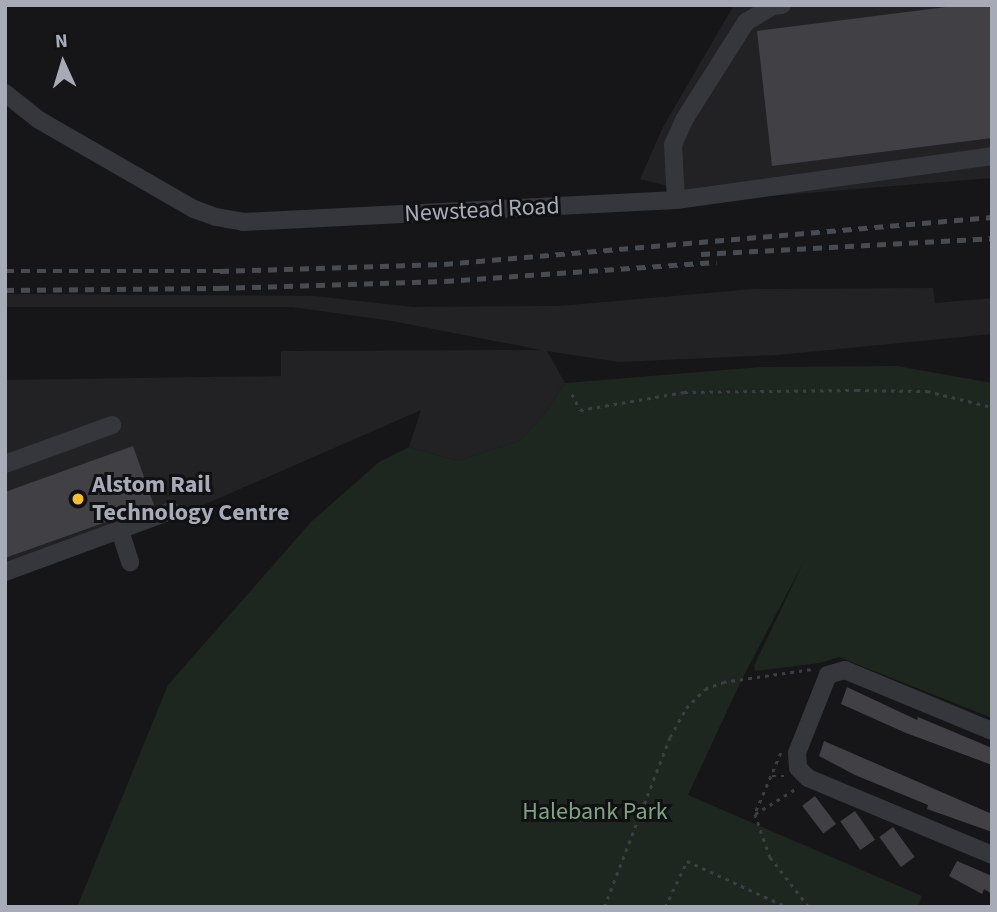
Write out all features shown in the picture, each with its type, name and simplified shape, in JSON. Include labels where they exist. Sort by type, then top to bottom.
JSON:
[{"type":"street","points":[[676,200],[673,145],[684,120],[746,22],[773,6],[782,5]]},
{"type":"street","name":"Newstead Road","points":[[5,93],[39,120],[194,209],[230,220],[256,221],[676,200],[992,156]]},
{"type":"street","points":[[5,464],[112,425]]},
{"type":"street","points":[[5,572],[171,511]]},
{"type":"street","points":[[120,531],[130,562]]},
{"type":"street","points":[[992,731],[845,670],[828,675],[797,753],[799,776],[992,855]]},
{"type":"path","points":[[572,394],[580,410],[684,393],[858,390],[927,391],[992,407]]},
{"type":"path","points":[[604,907],[670,737],[686,708],[705,689],[723,682],[814,669],[828,675]]},
{"type":"path","points":[[772,776],[799,776],[804,784],[755,814],[770,857],[809,907]]},
{"type":"path","points":[[665,907],[687,861],[787,907]]},
{"type":"shaded area","points":[[734,5],[992,5],[992,178],[723,200],[640,179],[663,127]]},
{"type":"shaded area","points":[[933,288],[935,303],[992,298],[992,334],[778,355],[619,362],[547,351],[565,383],[543,416],[519,441],[458,461],[409,447],[421,410],[169,520],[5,579],[5,380],[281,376],[281,351],[541,350],[392,321],[292,307],[5,307],[5,294],[314,296],[413,307],[559,306],[754,289]]},
{"type":"green space","name":"Halebank Park","points":[[897,366],[992,383],[992,718],[839,657],[820,663],[755,671],[754,666],[804,561],[742,679],[688,795],[922,896],[918,907],[77,907],[168,685],[311,522],[379,462],[409,447],[458,461],[519,441],[543,416],[565,383],[761,367]]},
{"type":"building","points":[[962,5],[992,5],[992,138],[772,166],[757,31]]},
{"type":"building","name":"Alstom Rail Technology Centre","points":[[133,446],[154,505],[5,558],[5,492]]},
{"type":"building","points":[[847,687],[917,720],[918,717],[992,748],[992,765],[906,733],[841,704]]},
{"type":"building","points":[[824,741],[992,814],[992,832],[927,809],[928,805],[855,775],[819,756]]},
{"type":"building","points":[[815,796],[836,824],[823,834],[802,806]]},
{"type":"building","points":[[855,811],[875,840],[860,850],[840,821]]},
{"type":"building","points":[[893,827],[915,857],[901,867],[879,837]]},
{"type":"building","points":[[957,861],[992,876],[992,894],[984,889],[982,894],[949,876]]},
{"type":"railway","points":[[5,271],[220,271],[444,264],[992,217]]},
{"type":"railway","points":[[701,254],[992,238]]},
{"type":"railway","points":[[5,290],[220,288],[445,281],[716,262]]},
{"type":"place","name":"Alstom Rail Technology Centre","points":[[78,499]]}]
